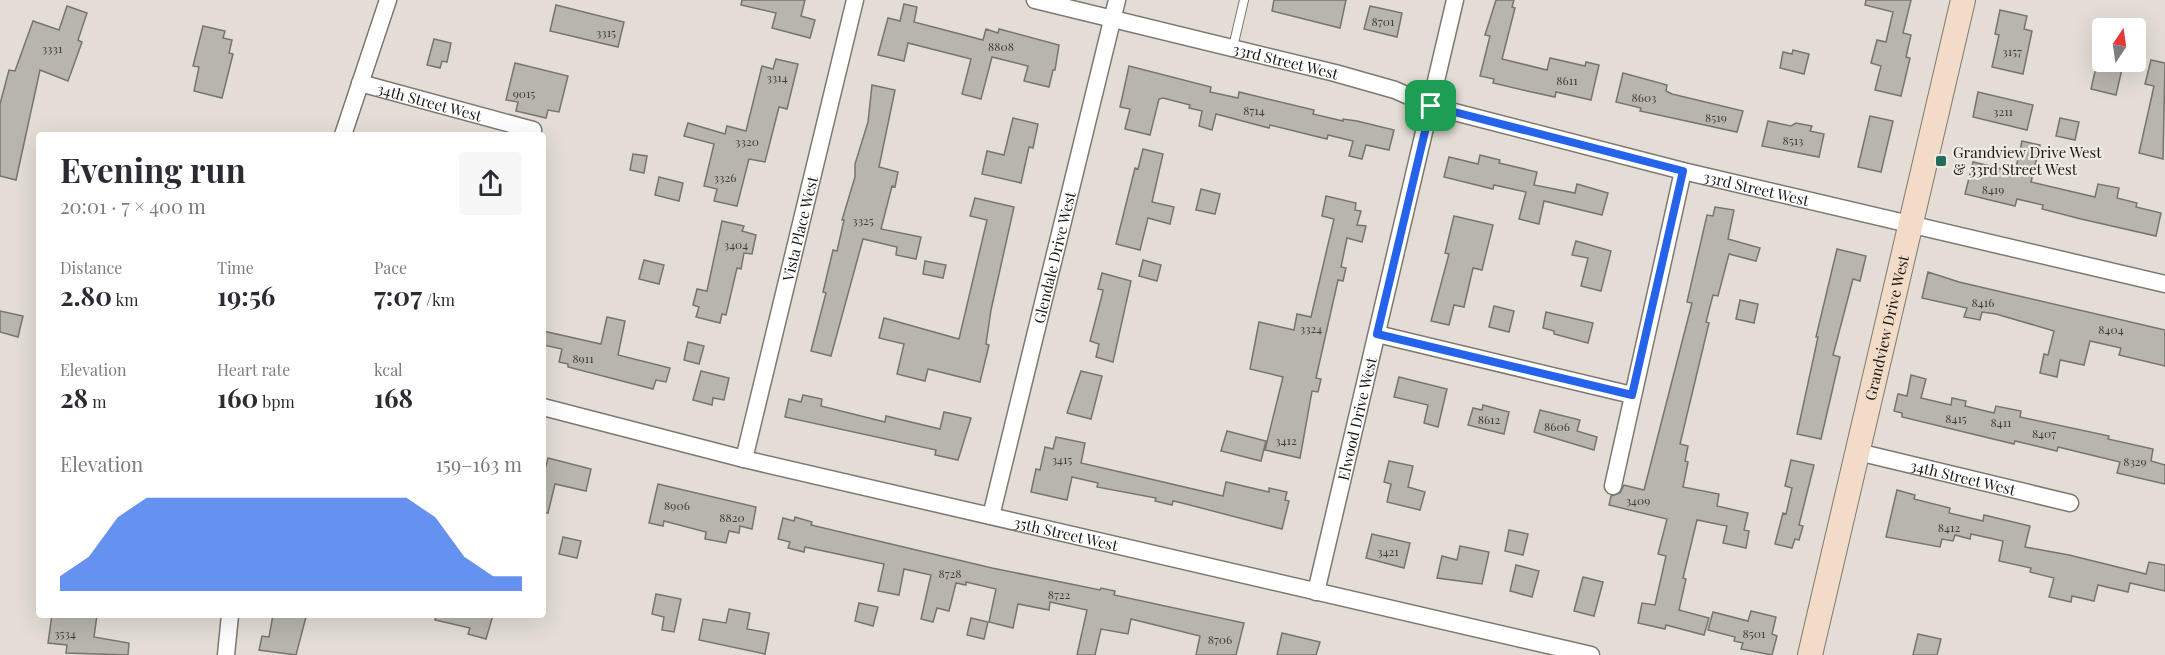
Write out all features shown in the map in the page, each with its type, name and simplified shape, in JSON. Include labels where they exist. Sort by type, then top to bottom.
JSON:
[{"type":"street","points":[[344,132],[388,0]]},
{"type":"street","name":"Vista Place West","points":[[744,459],[855,0]]},
{"type":"street","name":"33rd Street West","points":[[1035,0],[1233,47],[1395,90],[1431,106],[1683,171],[2165,284]]},
{"type":"street","name":"Glendale Drive West","points":[[991,516],[1117,0]]},
{"type":"street","name":"Elwood Drive West","points":[[1316,592],[1455,0]]},
{"type":"street","name":"Grandview Drive West","points":[[1810,655],[1963,0]]},
{"type":"street","name":"34th Street West","points":[[360,83],[533,130]]},
{"type":"street","points":[[1613,486],[1683,171]]},
{"type":"street","points":[[1377,334],[1632,395]]},
{"type":"street","name":"35th Street West","points":[[546,408],[744,459],[1591,655]]},
{"type":"street","name":"34th Street West","points":[[1857,452],[2070,503]]},
{"type":"street","points":[[226,655],[230,618]]},
{"type":"lane","points":[[1233,47],[1244,0]]},
{"type":"building","points":[[742,0],[805,0],[801,16],[815,20],[810,38],[772,28],[776,13],[741,5]]},
{"type":"building","points":[[1274,0],[1346,0],[1340,28],[1272,11]]},
{"type":"building","points":[[1496,0],[1514,0],[1512,7],[1515,8],[1502,59],[1547,70],[1550,58],[1585,66],[1586,62],[1599,65],[1591,100],[1556,92],[1555,97],[1527,91],[1493,83],[1494,79],[1480,76],[1490,36],[1485,35]]},
{"type":"building","points":[[1866,0],[1911,0],[1903,33],[1911,35],[1906,57],[1910,58],[1901,96],[1875,90],[1881,66],[1871,63],[1877,40],[1886,42],[1893,12],[1865,5]]},
{"type":"building","points":[[904,4],[917,7],[914,22],[983,40],[986,29],[998,33],[999,29],[1059,45],[1055,70],[1053,70],[1049,87],[1024,81],[1028,66],[992,57],[981,99],[962,94],[971,59],[908,43],[904,61],[878,55],[888,18],[900,21]]},
{"type":"building","points":[[556,5],[624,22],[618,47],[550,31]]},
{"type":"building","points":[[67,6],[87,13],[78,40],[82,42],[68,81],[40,70],[16,180],[0,176],[0,104],[9,70],[15,71],[33,21],[59,30]]},
{"type":"building","points":[[1370,6],[1402,13],[1397,37],[1364,29]]},
{"type":"building","points":[[2000,10],[2027,16],[2024,29],[2032,31],[2023,74],[1992,67],[1999,35],[1995,34]]},
{"type":"building","points":[[203,26],[225,31],[223,38],[232,40],[229,53],[233,54],[222,98],[194,91],[199,67],[193,66]]},
{"type":"building","points":[[434,39],[451,43],[447,62],[442,61],[440,68],[427,65]]},
{"type":"building","points":[[1793,50],[1809,54],[1804,74],[1780,68],[1783,52],[1792,54]]},
{"type":"building","points":[[776,59],[798,64],[787,109],[779,107],[765,162],[749,159],[737,206],[714,201],[717,189],[704,186],[714,144],[684,136],[688,123],[725,134],[727,126],[746,131],[762,66],[773,69]]},
{"type":"building","points":[[2151,60],[2165,63],[2163,159],[2139,153],[2154,86],[2145,84]]},
{"type":"building","points":[[515,63],[568,76],[559,112],[548,110],[546,118],[516,111],[518,102],[506,100]]},
{"type":"building","points":[[1129,66],[1211,87],[1210,92],[1238,98],[1239,92],[1314,110],[1313,114],[1394,130],[1389,150],[1366,145],[1362,159],[1349,156],[1353,141],[1328,135],[1327,139],[1270,125],[1269,128],[1216,114],[1212,130],[1199,126],[1202,111],[1189,108],[1190,105],[1163,98],[1159,99],[1150,135],[1125,129],[1130,109],[1120,107]]},
{"type":"building","points":[[2095,72],[2121,72],[2116,95],[2091,89]]},
{"type":"building","points":[[1623,73],[1667,85],[1666,91],[1672,94],[1743,111],[1737,132],[1640,111],[1641,108],[1616,102]]},
{"type":"building","points":[[872,85],[895,90],[879,167],[898,172],[881,229],[921,237],[916,259],[896,255],[897,247],[863,239],[831,356],[811,351],[826,293],[823,292],[833,250],[837,251],[844,220],[842,220],[855,177],[855,164],[868,122]]},
{"type":"building","points":[[1978,92],[2033,105],[2027,130],[1973,117]]},
{"type":"building","points":[[1870,116],[1893,121],[1881,172],[1858,167]]},
{"type":"building","points":[[1013,118],[1038,124],[1033,148],[1029,147],[1021,183],[982,174],[987,151],[1004,155]]},
{"type":"building","points":[[2060,118],[2079,122],[2075,140],[2056,136]]},
{"type":"building","points":[[1768,121],[1791,126],[1796,123],[1812,126],[1810,131],[1824,134],[1819,157],[1762,146]]},
{"type":"building","points":[[2022,141],[2040,145],[2031,182],[2095,197],[2098,184],[2119,188],[2117,198],[2137,203],[2136,207],[2161,213],[2156,236],[2042,209],[2043,205],[2017,199],[2015,206],[1965,194],[1973,162],[2015,172]]},
{"type":"building","points":[[1143,149],[1163,154],[1152,202],[1174,207],[1170,224],[1148,218],[1140,250],[1116,244],[1135,168],[1138,169]]},
{"type":"building","points":[[633,154],[647,156],[644,173],[630,170]]},
{"type":"building","points":[[1480,155],[1500,160],[1499,163],[1537,172],[1534,185],[1575,193],[1577,184],[1608,193],[1602,215],[1544,201],[1539,224],[1519,219],[1526,192],[1494,185],[1493,189],[1444,177],[1449,157],[1478,164]]},
{"type":"building","points":[[659,177],[683,183],[679,201],[655,195]]},
{"type":"building","points":[[1201,189],[1220,194],[1215,214],[1196,210]]},
{"type":"building","points":[[1326,196],[1356,203],[1355,210],[1361,211],[1357,225],[1366,226],[1362,242],[1347,238],[1341,267],[1346,268],[1343,281],[1338,280],[1316,378],[1321,379],[1318,392],[1312,391],[1300,458],[1265,450],[1283,377],[1250,369],[1259,322],[1294,330],[1297,314],[1311,317],[1334,219],[1322,216]]},
{"type":"building","points":[[975,198],[1014,207],[991,310],[986,344],[989,345],[980,382],[928,369],[925,381],[897,374],[904,344],[879,338],[884,318],[959,339],[987,220],[970,216]]},
{"type":"building","points":[[1715,207],[1734,210],[1728,239],[1760,248],[1756,261],[1729,254],[1718,296],[1713,295],[1706,322],[1709,323],[1680,444],[1688,446],[1685,461],[1688,462],[1683,487],[1719,494],[1717,506],[1748,513],[1744,530],[1749,531],[1746,548],[1723,543],[1727,526],[1697,520],[1683,578],[1686,579],[1679,610],[1709,618],[1704,635],[1666,625],[1665,629],[1638,623],[1642,603],[1655,605],[1666,556],[1658,554],[1667,519],[1609,505],[1611,496],[1620,493],[1624,485],[1644,490],[1692,303],[1687,302],[1707,215],[1713,216]]},
{"type":"building","points":[[1454,216],[1493,225],[1482,270],[1473,268],[1464,307],[1454,305],[1449,325],[1431,321],[1449,254],[1445,253]]},
{"type":"building","points":[[722,221],[744,226],[742,231],[756,235],[752,254],[744,253],[741,269],[737,268],[726,315],[722,314],[720,323],[696,317],[699,307],[693,305],[697,289],[707,291]]},
{"type":"building","points":[[1576,241],[1611,251],[1601,291],[1581,286],[1588,258],[1572,255]]},
{"type":"building","points":[[1837,249],[1866,256],[1860,281],[1853,279],[1833,355],[1840,357],[1821,439],[1797,434],[1818,337],[1816,337]]},
{"type":"building","points":[[644,260],[664,265],[659,284],[639,279]]},
{"type":"building","points":[[1143,260],[1161,265],[1157,281],[1139,276]]},
{"type":"building","points":[[925,261],[946,265],[943,278],[923,274]]},
{"type":"building","points":[[1928,272],[1959,282],[2165,330],[2165,366],[2119,355],[2121,348],[2090,341],[2084,365],[2060,360],[2057,377],[2040,373],[2044,354],[2048,355],[2054,331],[1996,314],[1982,312],[1980,320],[1964,317],[1967,308],[1922,298]]},
{"type":"building","points":[[1102,273],[1131,281],[1113,362],[1096,357],[1099,344],[1090,341],[1103,290],[1098,289]]},
{"type":"building","points":[[1740,300],[1758,304],[1754,323],[1736,319]]},
{"type":"building","points":[[1494,306],[1514,311],[1509,332],[1489,327]]},
{"type":"building","points":[[0,311],[23,316],[18,337],[0,332]]},
{"type":"building","points":[[1546,312],[1593,323],[1588,343],[1554,334],[1554,331],[1543,328]]},
{"type":"building","points":[[607,317],[625,321],[618,355],[670,368],[666,382],[656,380],[653,389],[568,367],[568,364],[559,362],[562,349],[546,346],[546,332],[601,344]]},
{"type":"building","points":[[688,342],[704,346],[699,364],[684,360]]},
{"type":"building","points":[[701,371],[729,378],[724,400],[713,398],[712,405],[693,400]]},
{"type":"building","points":[[1081,371],[1102,376],[1091,419],[1067,413]]},
{"type":"building","points":[[1911,375],[1926,379],[1921,398],[1951,405],[1952,398],[1966,401],[1965,406],[1994,413],[1996,406],[2021,411],[2020,417],[2109,436],[2108,439],[2153,449],[2151,461],[2165,465],[2165,484],[2117,473],[2120,462],[2058,447],[2057,451],[2015,441],[2014,444],[1902,417],[1902,413],[1894,411],[1898,394],[1907,396]]},
{"type":"building","points":[[1399,377],[1447,389],[1438,427],[1424,423],[1428,405],[1394,397]]},
{"type":"building","points":[[803,395],[822,399],[821,406],[885,422],[886,416],[940,429],[944,412],[971,418],[958,460],[935,455],[936,450],[785,417],[789,399],[801,402]]},
{"type":"building","points":[[1483,405],[1509,412],[1504,434],[1468,425],[1473,408],[1482,410]]},
{"type":"building","points":[[1540,410],[1580,420],[1577,431],[1597,437],[1594,450],[1534,432]]},
{"type":"building","points":[[1227,431],[1266,441],[1261,461],[1221,451]]},
{"type":"building","points":[[1056,437],[1085,443],[1081,463],[1223,496],[1226,482],[1269,492],[1269,488],[1287,492],[1285,500],[1289,501],[1282,529],[1182,503],[1173,501],[1172,505],[1155,501],[1156,498],[1097,487],[1098,483],[1072,477],[1067,500],[1031,492],[1036,469],[1040,470],[1045,447],[1053,449]]},
{"type":"building","points":[[548,458],[591,469],[586,491],[555,484],[548,513],[546,513]]},
{"type":"building","points":[[1791,460],[1814,465],[1799,525],[1803,526],[1799,540],[1795,539],[1792,548],[1775,544],[1783,513],[1786,514],[1792,488],[1785,486]]},
{"type":"building","points":[[1389,461],[1413,466],[1408,487],[1425,492],[1420,510],[1387,502],[1391,484],[1384,482]]},
{"type":"building","points":[[658,484],[756,507],[752,529],[740,526],[739,533],[729,531],[726,543],[705,539],[706,532],[664,521],[663,526],[649,523]]},
{"type":"building","points":[[1897,490],[1915,495],[1914,499],[1950,508],[1949,513],[1983,521],[1984,515],[2030,526],[2025,547],[2146,574],[2149,562],[2165,565],[2165,591],[2130,583],[2128,592],[2098,585],[2094,601],[2072,596],[2071,602],[2049,597],[2054,578],[2030,572],[2031,568],[1999,561],[2003,541],[1971,534],[1970,539],[1955,535],[1953,541],[1942,539],[1940,547],[1886,537]]},
{"type":"building","points":[[795,517],[812,522],[811,525],[992,568],[1115,591],[1114,595],[1244,623],[1236,655],[1196,655],[1200,636],[1131,619],[1128,634],[1101,629],[1095,655],[1077,655],[1087,610],[1050,602],[1049,610],[1018,604],[1013,628],[989,622],[996,589],[966,582],[966,585],[956,583],[949,611],[937,608],[933,622],[921,619],[931,575],[904,569],[899,595],[878,591],[884,564],[805,547],[804,552],[788,548],[790,542],[778,539],[783,518],[794,521]]},
{"type":"building","points":[[1509,530],[1528,534],[1523,555],[1505,551]]},
{"type":"building","points":[[1372,534],[1410,543],[1404,568],[1366,558]]},
{"type":"building","points":[[563,537],[581,541],[577,558],[559,554]]},
{"type":"building","points":[[1460,546],[1489,552],[1482,584],[1437,578],[1442,556],[1457,560]]},
{"type":"building","points":[[1516,565],[1539,571],[1532,597],[1510,591]]},
{"type":"building","points":[[1583,577],[1603,582],[1594,616],[1574,611]]},
{"type":"building","points":[[656,594],[681,599],[674,632],[662,630],[664,617],[652,614]]},
{"type":"building","points":[[859,603],[878,607],[873,626],[855,621]]},
{"type":"building","points":[[729,609],[750,613],[747,629],[769,633],[765,654],[699,640],[703,619],[726,623]]},
{"type":"building","points":[[1751,611],[1776,617],[1772,634],[1777,636],[1772,655],[1741,649],[1743,643],[1734,641],[1735,637],[1708,630],[1713,612],[1748,621]]},
{"type":"building","points":[[52,618],[97,618],[94,637],[129,643],[128,655],[66,653],[67,645],[48,643]]},
{"type":"building","points":[[272,618],[306,618],[296,655],[259,650],[262,636],[269,637]]},
{"type":"building","points":[[435,618],[492,618],[486,639],[468,634],[470,628],[435,620]]},
{"type":"building","points":[[971,618],[988,622],[984,639],[967,635]]},
{"type":"building","points":[[1282,633],[1320,642],[1316,655],[1277,655]]},
{"type":"building","points":[[1918,634],[1941,639],[1937,655],[1913,655]]},
{"type":"place","name":"Grandview Drive West & 33rd Street West","points":[[1941,161]]},
{"type":"route","points":[[1431,106],[1683,171],[1632,395],[1377,334],[1431,106]]}]
